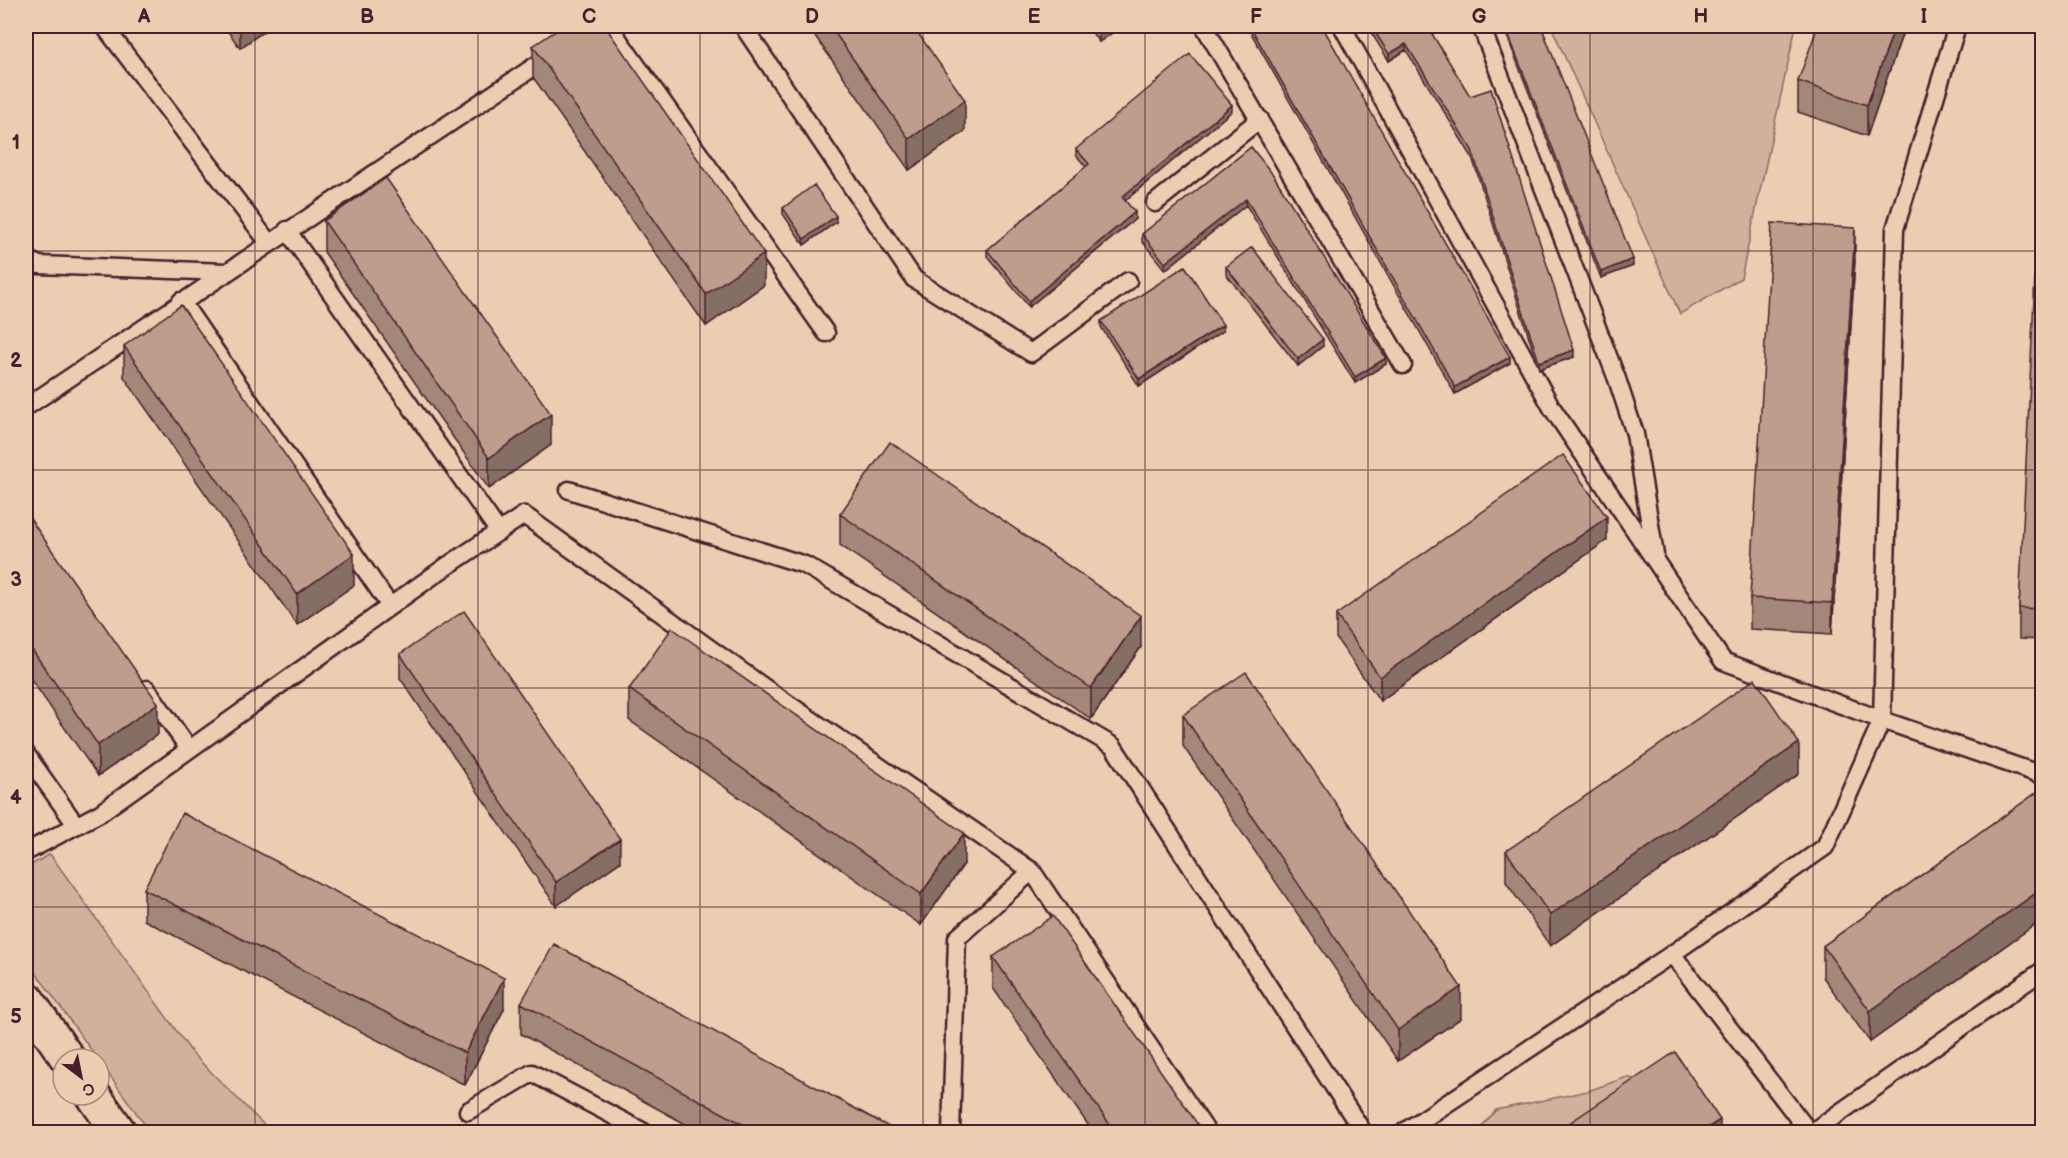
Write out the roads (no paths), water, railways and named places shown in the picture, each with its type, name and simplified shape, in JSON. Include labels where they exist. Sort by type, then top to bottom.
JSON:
[{"type":"street","points":[[26,999],[60,1047]]},
{"type":"street","points":[[101,1107],[119,1132]]},
{"type":"lane","points":[[104,26],[269,243]]},
{"type":"lane","points":[[609,26],[826,333]]},
{"type":"lane","points":[[743,26],[914,279],[1031,353],[1128,281]]},
{"type":"lane","points":[[1204,26],[1403,365]]},
{"type":"lane","points":[[1342,26],[1552,408],[1723,661],[1882,720],[2043,775]]},
{"type":"lane","points":[[1481,26],[1617,379],[1635,434],[1656,562]]},
{"type":"lane","points":[[1404,1132],[1672,954],[1825,847],[1882,720],[1895,229],[1957,26]]},
{"type":"lane","points":[[26,407],[566,45]]},
{"type":"lane","points":[[1155,203],[1260,119]]},
{"type":"lane","points":[[288,230],[499,532]]},
{"type":"lane","points":[[26,259],[39,265],[226,272]]},
{"type":"lane","points":[[182,301],[390,606]]},
{"type":"lane","points":[[569,490],[805,565],[1113,746],[1363,1132]]},
{"type":"lane","points":[[26,852],[100,813],[390,606],[524,515],[765,688],[1032,871],[1207,1132]]},
{"type":"lane","points":[[135,671],[189,749]]},
{"type":"lane","points":[[26,754],[76,825]]},
{"type":"lane","points":[[951,1132],[957,938],[1032,871]]},
{"type":"lane","points":[[1672,954],[1810,1132],[2043,971]]},
{"type":"lane","points":[[468,1111],[532,1073],[644,1132]]}]
